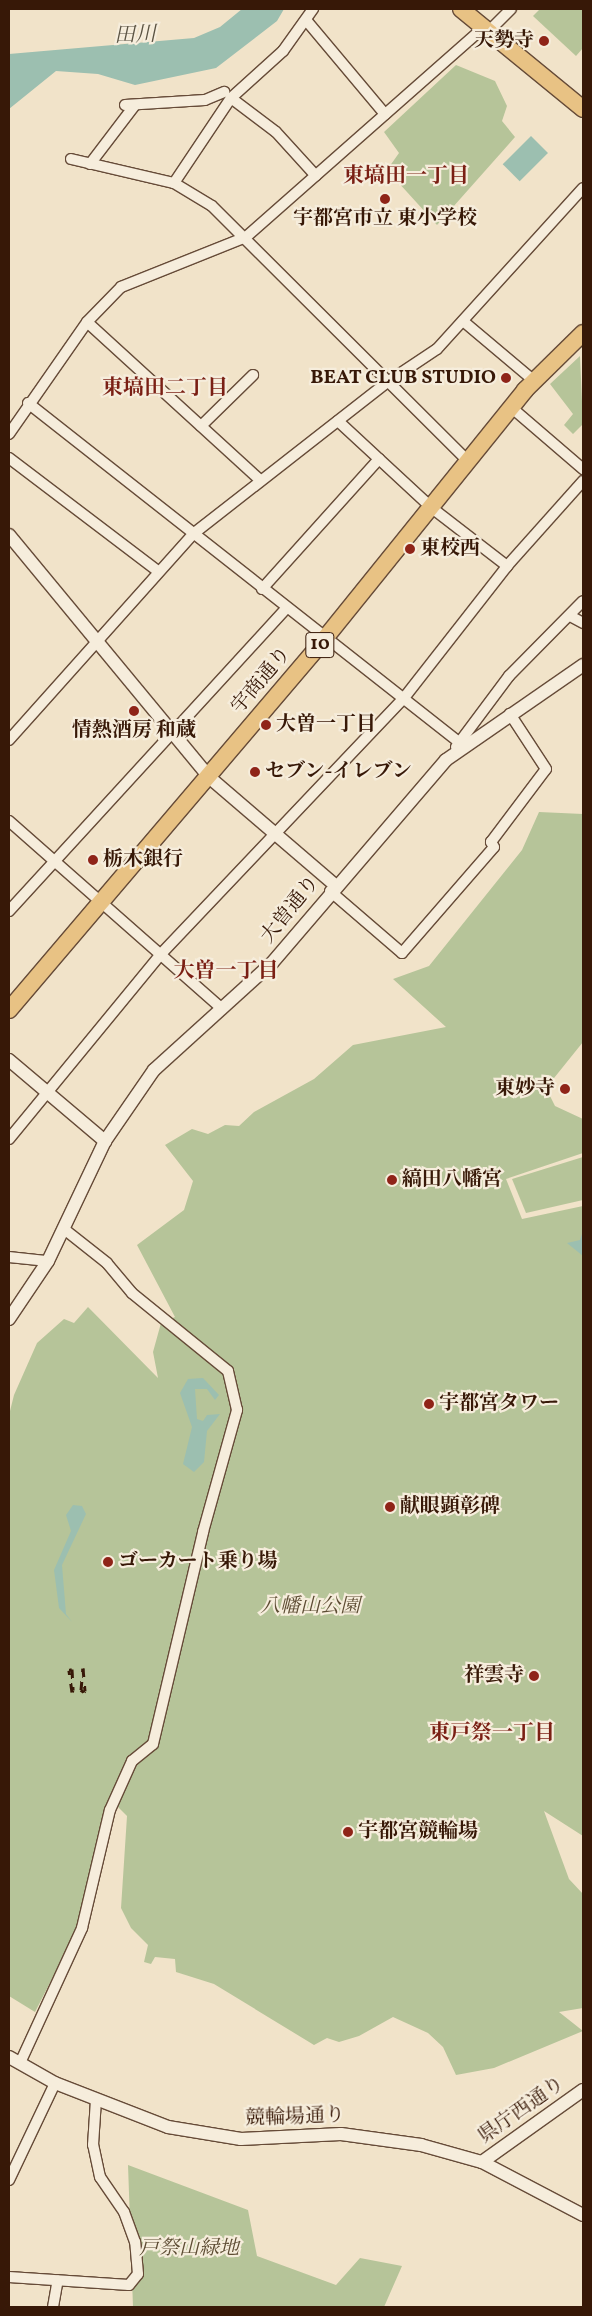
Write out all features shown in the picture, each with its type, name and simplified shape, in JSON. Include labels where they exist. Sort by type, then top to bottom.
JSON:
[{"type":"main road","points":[[461,9],[583,109]]},
{"type":"main road","name":"宇商通り","points":[[9,1010],[326,638],[533,380],[583,333]]},
{"type":"street","points":[[90,164],[130,105],[205,100],[227,95],[261,73],[306,20],[313,9]]},
{"type":"street","points":[[9,434],[28,403],[87,322],[121,287],[138,277],[246,237],[385,114],[511,9]]},
{"type":"street","points":[[306,20],[385,114]]},
{"type":"street","points":[[227,95],[276,132],[316,176]]},
{"type":"street","points":[[174,183],[227,95]]},
{"type":"street","points":[[71,159],[174,183],[212,206],[246,237],[386,383],[468,462]]},
{"type":"street","points":[[9,740],[193,534],[386,383],[437,349],[583,188]]},
{"type":"street","points":[[463,321],[533,380]]},
{"type":"street","points":[[87,322],[260,480]]},
{"type":"street","points":[[201,426],[253,375]]},
{"type":"street","points":[[28,403],[286,609],[460,743]]},
{"type":"street","points":[[512,408],[583,469]]},
{"type":"street","points":[[338,421],[432,508],[507,566]]},
{"type":"street","points":[[9,458],[159,572]]},
{"type":"street","points":[[262,588],[378,459]]},
{"type":"street","points":[[9,1139],[160,955],[272,834],[404,698],[507,566],[583,481]]},
{"type":"street","points":[[9,535],[96,643],[209,777],[402,952],[494,847],[491,842],[546,769],[510,714]]},
{"type":"street","points":[[446,760],[509,676],[583,601]]},
{"type":"street","points":[[9,911],[286,609]]},
{"type":"street","points":[[570,616],[583,623]]},
{"type":"street","name":"大曽通り","points":[[9,1319],[48,1260],[105,1141],[154,1070],[272,963],[332,888],[446,760],[510,714],[583,666]]},
{"type":"street","points":[[9,821],[222,1009]]},
{"type":"street","points":[[9,1060],[105,1141]]},
{"type":"street","points":[[14,2060],[82,1928],[110,1810],[132,1761],[154,1744],[203,1532],[237,1410],[228,1371],[132,1293],[107,1263],[64,1229]]},
{"type":"street","points":[[9,1257],[48,1260]]},
{"type":"street","name":"競輪場通り","points":[[14,2060],[55,2083],[96,2100],[192,2133],[241,2139],[364,2136],[482,2162],[583,2215]]},
{"type":"street","points":[[9,2180],[55,2083]]},
{"type":"street","name":"県庁西通り","points":[[482,2162],[583,2090]]},
{"type":"street","points":[[9,2278],[128,2284],[138,2274],[135,2242],[124,2212],[100,2177],[93,2145],[96,2100]]},
{"type":"street","points":[[53,2307],[58,2280]]},
{"type":"green space","points":[[540,9],[583,9],[583,48],[576,56],[533,16]]},
{"type":"green space","points":[[456,65],[495,81],[507,106],[502,121],[515,137],[437,225],[387,170],[399,153],[384,132]]},
{"type":"green space","points":[[580,356],[583,424],[573,434],[564,425],[573,414],[550,384]]},
{"type":"green space","name":"八幡山公園","points":[[539,812],[583,814],[583,1042],[546,1088],[555,1106],[583,1119],[583,1153],[506,1179],[522,1219],[583,1206],[583,1836],[544,1811],[569,1879],[583,1894],[583,2008],[559,2012],[583,2031],[494,2068],[456,2075],[443,2047],[428,2033],[393,2017],[359,2036],[339,2042],[327,2038],[314,2045],[214,1984],[176,1972],[175,1959],[155,1957],[151,1964],[144,1962],[148,1945],[131,1928],[121,1908],[127,1816],[109,1798],[80,1924],[35,2012],[9,1996],[9,1415],[14,1395],[37,1343],[64,1319],[74,1323],[88,1307],[158,1378],[153,1352],[161,1323],[175,1317],[137,1245],[184,1210],[193,1181],[165,1145],[192,1129],[208,1134],[225,1125],[239,1126],[254,1112],[314,1079],[353,1045],[446,1027],[393,979],[429,966],[522,850]]},
{"type":"green space","points":[[583,1157],[583,1200],[526,1213],[512,1179]]},
{"type":"green space","name":"戸祭山緑地","points":[[128,2165],[248,2210],[257,2256],[336,2285],[360,2258],[402,2266],[384,2307],[133,2307]]},
{"type":"shaded area","points":[[242,9],[284,9],[277,21],[216,68],[135,85],[98,74],[56,71],[9,109],[9,54],[194,38],[220,27]]},
{"type":"shaded area","points":[[531,136],[548,153],[520,181],[503,164]]},
{"type":"shaded area","points":[[583,1231],[583,1256],[567,1243],[580,1240]]},
{"type":"shaded area","points":[[203,1378],[219,1395],[215,1400],[207,1389],[195,1389],[197,1419],[203,1421],[207,1415],[220,1414],[207,1431],[204,1462],[194,1472],[183,1464],[192,1427],[180,1393],[188,1379]]},
{"type":"shaded area","points":[[73,1505],[82,1506],[86,1514],[62,1565],[66,1614],[72,1622],[59,1608],[54,1570],[71,1531],[66,1515]]},
{"type":"railway","points":[[83,1668],[85,1691],[84,1692],[81,1690],[83,1668]]},
{"type":"railway","points":[[72,1669],[73,1690],[72,1692],[69,1670],[72,1669]]},
{"type":"place","name":"天勢寺","points":[[544,41]]},
{"type":"place","name":"宇都宮市立 東小学校","points":[[385,199]]},
{"type":"place","name":"BEAT CLUB STUDIO","points":[[506,378]]},
{"type":"place","name":"東校西","points":[[410,549]]},
{"type":"place","name":"情熱酒房 和蔵","points":[[134,711]]},
{"type":"place","name":"大曽一丁目","points":[[266,725]]},
{"type":"place","name":"セブン-イレブン","points":[[255,772]]},
{"type":"place","name":"栃木銀行","points":[[93,860]]},
{"type":"place","name":"東妙寺","points":[[565,1089]]},
{"type":"place","name":"縞田八幡宮","points":[[392,1180]]},
{"type":"place","name":"宇都宮タワー","points":[[429,1404]]},
{"type":"place","name":"献眼顕彰碑","points":[[390,1507]]},
{"type":"place","name":"ゴーカート乗り場","points":[[108,1562]]},
{"type":"place","name":"祥雲寺","points":[[534,1676]]},
{"type":"place","name":"宇都宮競輪場","points":[[348,1832]]},
{"type":"district","name":"東塙田一丁目","points":[[406,177]]},
{"type":"district","name":"東塙田二丁目","points":[[165,389]]},
{"type":"district","name":"大曽一丁目","points":[[226,972]]},
{"type":"district","name":"東戸祭一丁目","points":[[492,1734]]},
{"type":"water label","name":"田川","points":[[135,36]]}]
